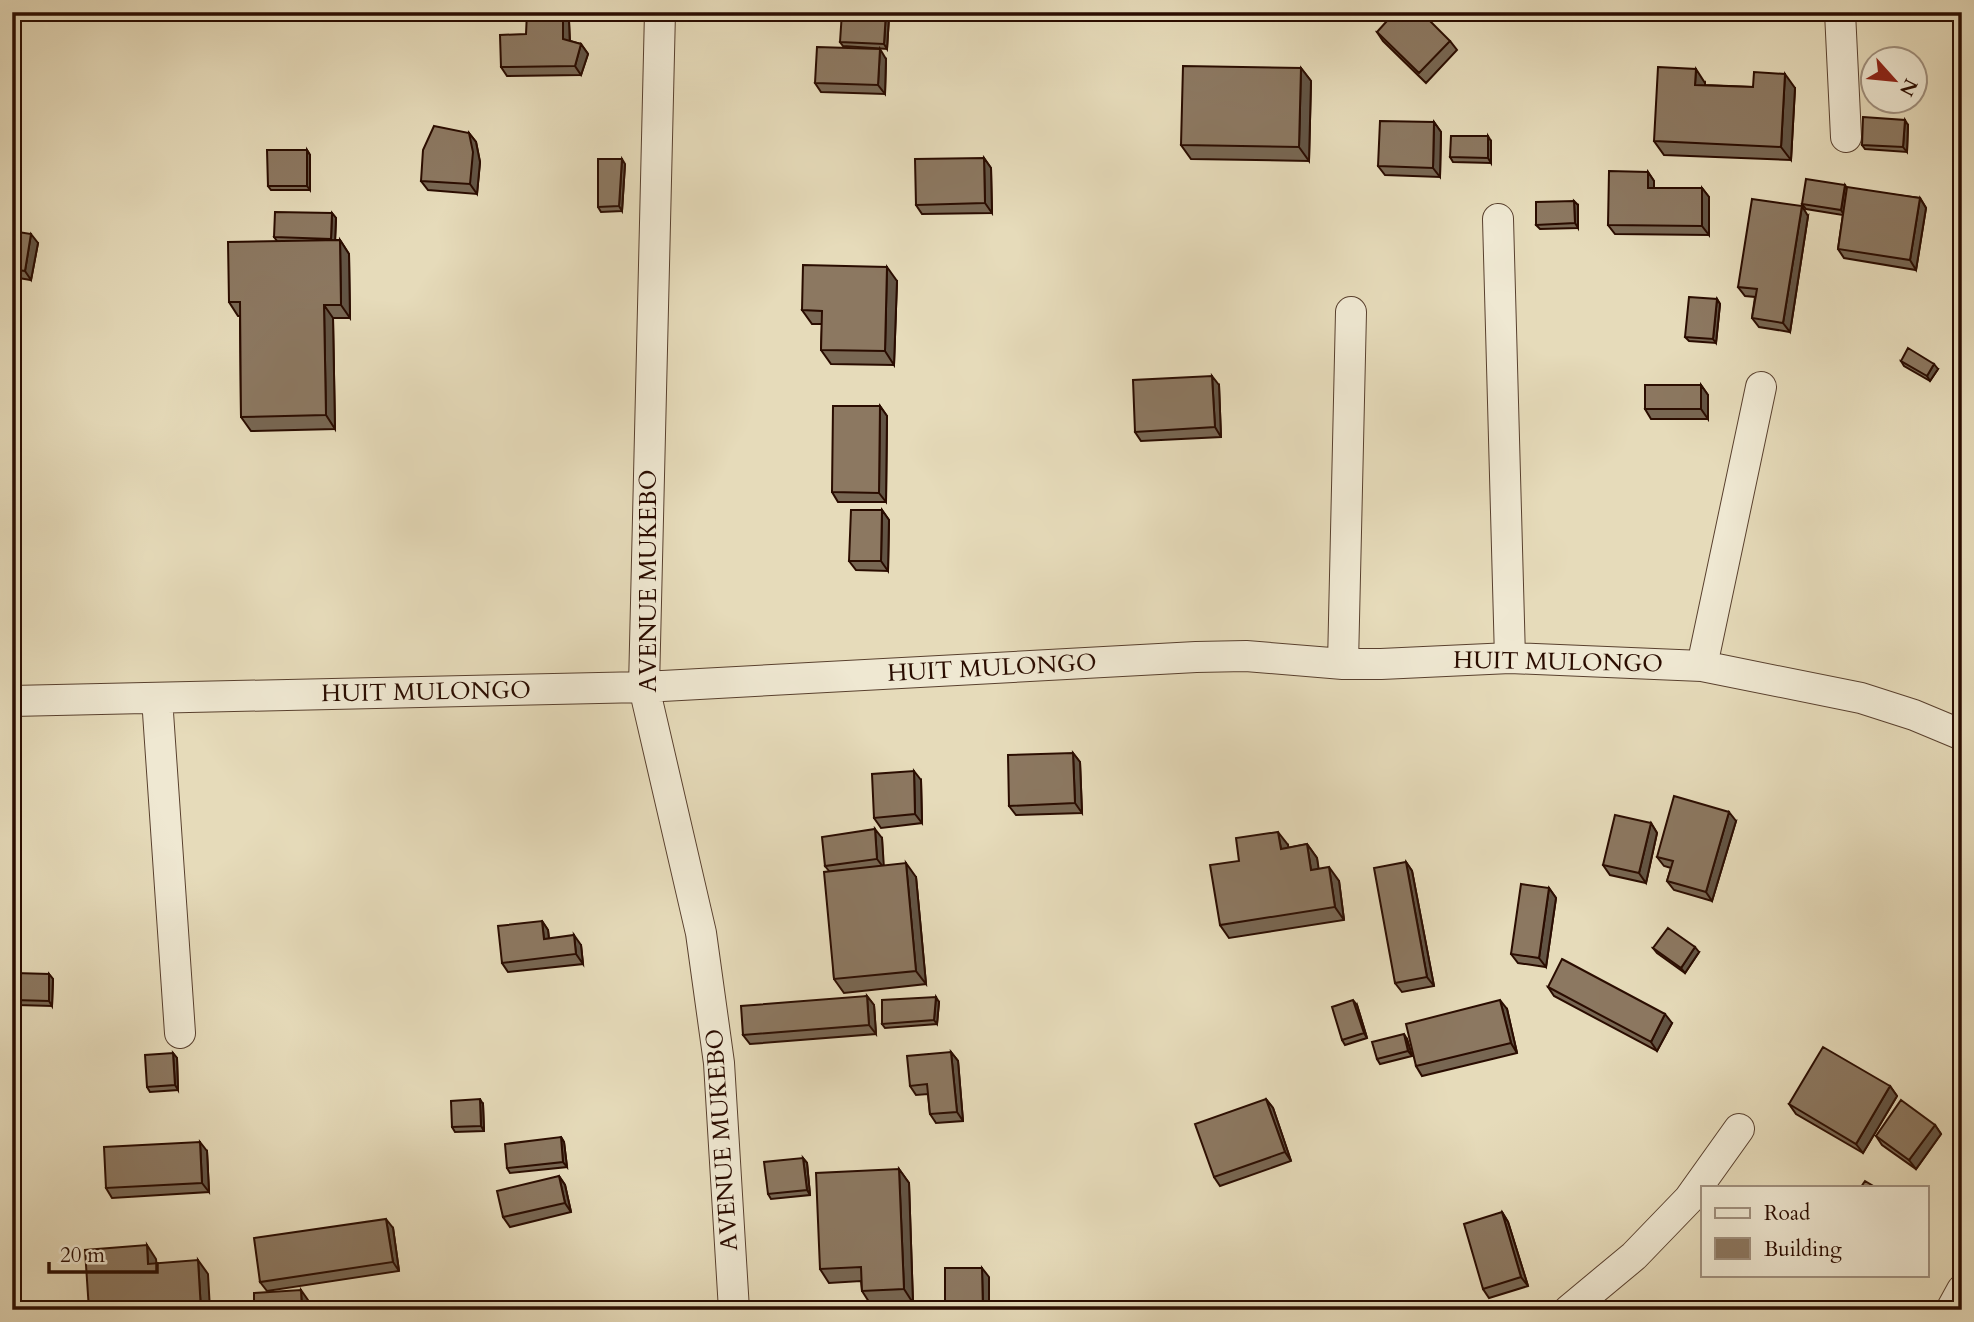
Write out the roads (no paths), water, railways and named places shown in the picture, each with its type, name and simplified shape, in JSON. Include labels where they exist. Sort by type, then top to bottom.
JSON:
[{"type":"street","name":"AVENUE MUKEBO","points":[[660,12],[644,687],[701,933],[719,1063],[734,1310]]},
{"type":"street","points":[[1840,12],[1846,137]]},
{"type":"street","points":[[1498,219],[1510,658]]},
{"type":"street","points":[[1343,664],[1351,312]]},
{"type":"street","points":[[1702,666],[1761,387]]},
{"type":"street","name":"HUIT MULONGO","points":[[12,701],[644,687],[1196,657],[1246,656],[1343,664],[1510,658],[1702,666],[1861,698],[1914,715],[1962,735]]},
{"type":"street","points":[[157,698],[180,1033]]},
{"type":"street","points":[[1569,1310],[1634,1256],[1689,1199],[1739,1129]]},
{"type":"street","points":[[1951,1310],[1962,1290]]}]
